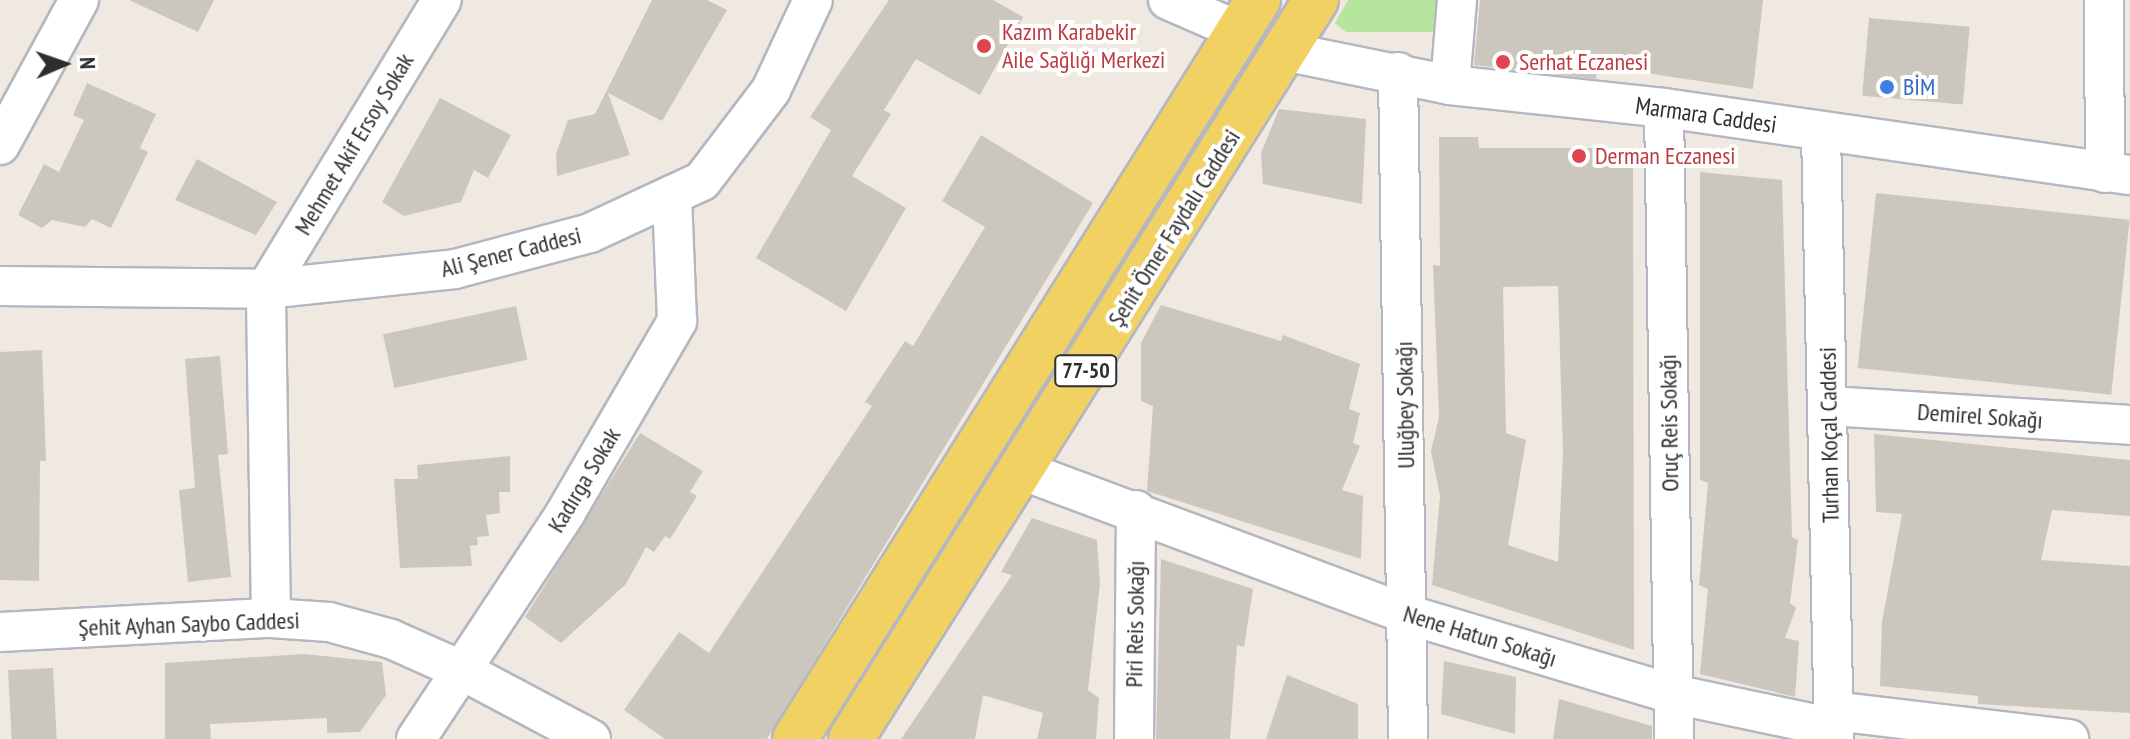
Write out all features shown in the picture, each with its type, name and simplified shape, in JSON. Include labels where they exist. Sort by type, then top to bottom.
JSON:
[{"type":"main road","name":"Şehit Ömer Faydalı Caddesi","points":[[851,739],[1024,471],[1316,0]]},
{"type":"main road","points":[[1248,16],[1283,51]]},
{"type":"main road","name":"Şehit Ömer Faydalı Caddesi","points":[[795,739],[1248,16]]},
{"type":"street","points":[[0,145],[79,0]]},
{"type":"street","name":"Mehmet Akif Ersoy Sokak","points":[[266,289],[442,0]]},
{"type":"street","name":"Ali Şener Caddesi","points":[[0,286],[266,289],[455,269],[590,233],[702,181],[771,90],[813,0]]},
{"type":"street","points":[[1168,0],[1248,16]]},
{"type":"street","points":[[1450,85],[1457,0]]},
{"type":"street","points":[[2104,0],[2118,174]]},
{"type":"street","name":"Marmara Caddesi","points":[[1283,51],[1450,85],[1664,108],[2118,174]]},
{"type":"street","name":"Uluğbey Sokağı","points":[[1398,72],[1409,615],[1408,739]]},
{"type":"street","name":"Oruç Reis Sokağı","points":[[1664,108],[1674,739]]},
{"type":"street","name":"Turhan Koçal Caddesi","points":[[1821,132],[1834,726]]},
{"type":"street","name":"Kadırga Sokak","points":[[416,739],[566,512],[677,321],[672,195]]},
{"type":"street","points":[[266,289],[271,618]]},
{"type":"street","name":"Demirel Sokağı","points":[[1829,406],[2130,425]]},
{"type":"street","name":"Nene Hatun Sokağı","points":[[1024,471],[1136,510],[1409,615],[1673,694],[1834,726],[2069,739]]},
{"type":"street","name":"Piri Reis Sokağı","points":[[1134,739],[1136,510]]},
{"type":"street","name":"Şehit Ayhan Saybo Caddesi","points":[[0,632],[271,618],[342,625],[463,671],[591,739]]},
{"type":"green space","points":[[1348,0],[1439,0],[1436,32],[1346,32],[1335,23]]},
{"type":"building","points":[[129,0],[214,0],[198,32]]},
{"type":"building","points":[[652,0],[707,0],[727,10],[662,121],[608,93],[630,155],[557,176],[556,154],[568,120],[595,114]]},
{"type":"building","points":[[889,0],[993,0],[1023,17],[980,95],[916,59],[884,110],[891,114],[852,176],[906,208],[846,311],[756,258],[831,130],[810,117]]},
{"type":"building","points":[[1480,0],[1763,0],[1753,89],[1598,66],[1596,79],[1474,65]]},
{"type":"building","points":[[1869,18],[1970,27],[1963,105],[1862,96]]},
{"type":"building","points":[[87,83],[156,114],[140,148],[148,152],[111,228],[92,219],[85,227],[52,220],[42,228],[18,215],[44,164],[59,172],[84,120],[73,115]]},
{"type":"building","points":[[440,98],[511,135],[488,178],[474,170],[461,202],[404,216],[382,202]]},
{"type":"building","points":[[1279,109],[1366,119],[1362,204],[1263,184],[1261,153]]},
{"type":"building","points":[[981,135],[1093,203],[767,739],[665,739],[624,710],[679,632],[709,653],[872,406],[865,402],[905,341],[913,346],[985,227],[942,201]]},
{"type":"building","points":[[1439,137],[1478,137],[1479,148],[1633,148],[1634,650],[1432,585],[1440,496],[1431,451],[1439,417],[1433,265],[1440,266]],"holes":[[[1558,286],[1563,453],[1558,562],[1508,545],[1526,440],[1506,433],[1503,287]]]},
{"type":"building","points":[[197,159],[277,202],[256,235],[175,200]]},
{"type":"building","points":[[1700,172],[1782,180],[1792,537],[1798,540],[1790,603],[1796,608],[1785,638],[1799,641],[1795,697],[1700,674],[1708,589],[1699,585],[1708,483],[1700,480]]},
{"type":"building","points":[[1876,193],[2130,220],[2111,395],[1858,368]]},
{"type":"building","points":[[1161,305],[1281,341],[1283,335],[1360,364],[1349,409],[1360,413],[1353,443],[1360,446],[1342,490],[1363,496],[1361,559],[1147,491],[1153,406],[1141,401],[1141,343]]},
{"type":"building","points":[[516,306],[527,360],[394,388],[383,334]]},
{"type":"building","points":[[42,350],[46,461],[40,461],[39,581],[0,580],[0,352]]},
{"type":"building","points":[[220,356],[228,454],[218,455],[231,577],[188,582],[179,490],[195,488],[185,359]]},
{"type":"building","points":[[640,433],[703,471],[690,492],[697,496],[670,539],[665,536],[654,552],[646,547],[626,584],[561,643],[525,617]]},
{"type":"building","points":[[1874,434],[2130,460],[2130,516],[2052,510],[2041,560],[2130,566],[2130,713],[1978,704],[1978,696],[1880,686],[1882,622],[1902,514],[1876,512]]},
{"type":"building","points":[[510,456],[510,492],[499,492],[500,513],[486,515],[489,536],[477,537],[478,545],[470,546],[472,566],[400,568],[394,479],[418,479],[417,465]]},
{"type":"building","points":[[1032,518],[1097,540],[1100,583],[1088,690],[1099,698],[1096,739],[1037,739],[1043,713],[983,695],[975,739],[901,739],[1012,575],[1001,572]]},
{"type":"building","points":[[1161,559],[1253,589],[1244,647],[1237,645],[1230,739],[1156,739]]},
{"type":"building","points":[[304,654],[382,662],[386,695],[360,732],[327,733],[327,718],[210,724],[211,739],[165,739],[165,663]]},
{"type":"building","points":[[1444,661],[1516,677],[1515,734],[1441,714]]},
{"type":"building","points":[[53,668],[57,739],[12,739],[8,670]]},
{"type":"building","points":[[1287,675],[1358,704],[1358,739],[1266,739]]},
{"type":"building","points":[[1559,699],[1652,726],[1652,739],[1553,739]]},
{"type":"place","name":"Kazım Karabekir Aile Sağlığı Merkezi","points":[[984,46]]},
{"type":"place","name":"Serhat Eczanesi","points":[[1503,62]]},
{"type":"place","name":"BİM","points":[[1887,87]]},
{"type":"place","name":"Derman Eczanesi","points":[[1579,156]]}]
